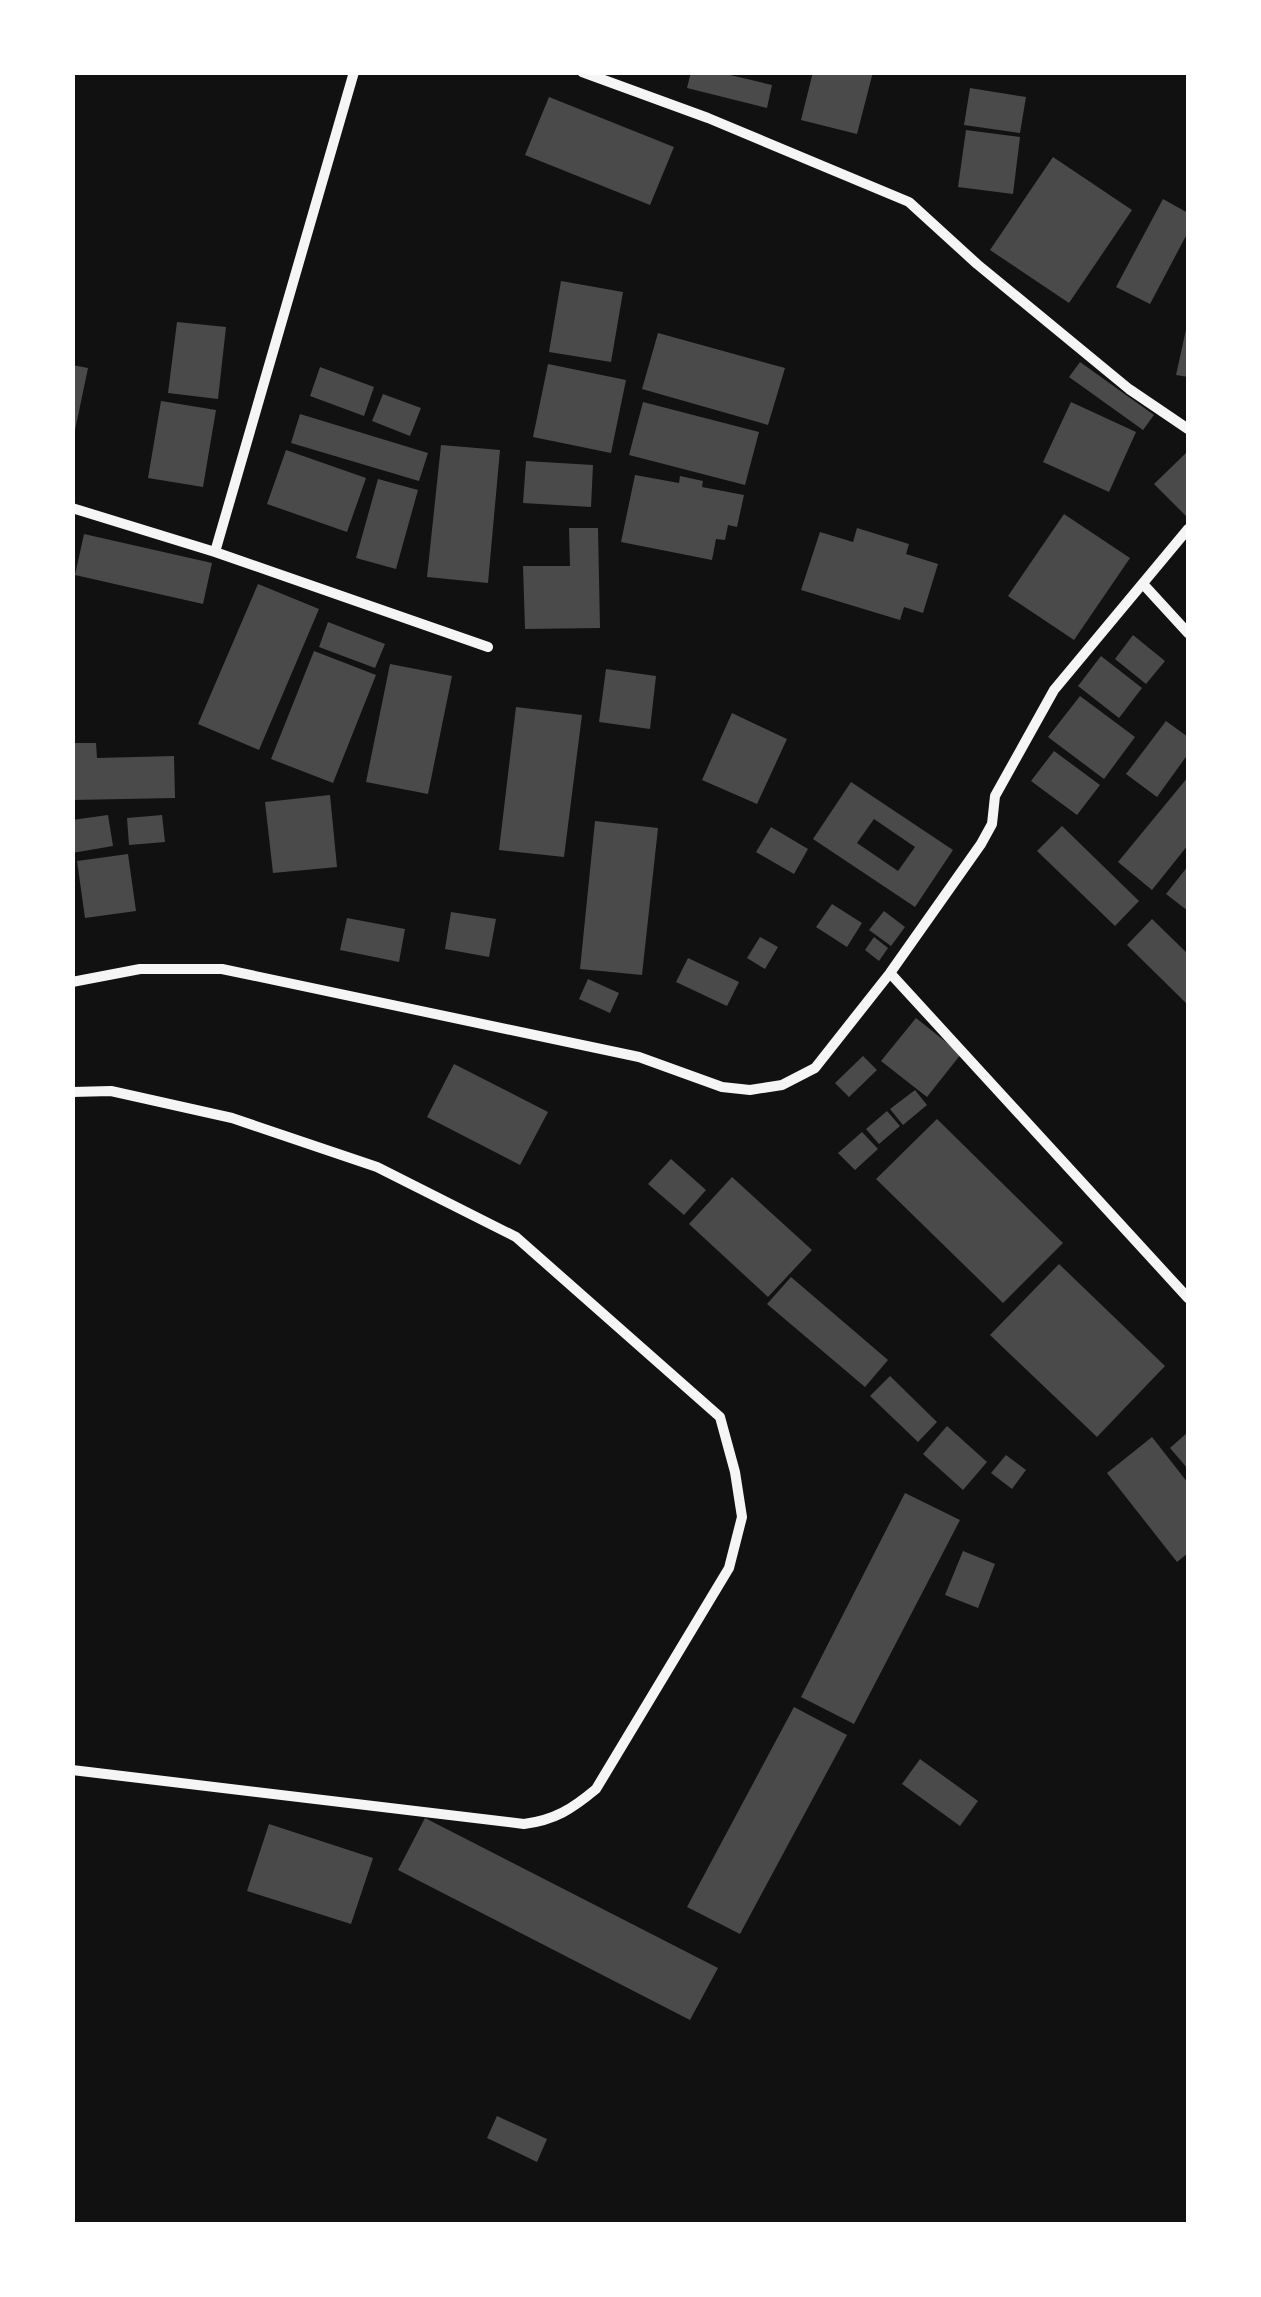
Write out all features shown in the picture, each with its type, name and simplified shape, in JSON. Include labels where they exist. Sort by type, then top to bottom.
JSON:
[{"type":"street","points":[[215,552],[354,72]]},
{"type":"street","points":[[582,72],[708,118],[909,202],[977,264],[1129,389],[1188,429]]},
{"type":"street","points":[[72,508],[215,552],[488,647]]},
{"type":"street","points":[[72,982],[140,969],[222,969],[639,1057],[722,1087],[750,1090],[782,1084],[815,1068],[890,973],[981,844],[992,824],[995,796],[1054,690],[1188,530]]},
{"type":"street","points":[[1144,585],[1188,633]]},
{"type":"street","points":[[890,973],[1188,1298]]},
{"type":"street","points":[[72,1092],[111,1091],[232,1118],[377,1167],[516,1237],[720,1417],[742,1517],[730,1568],[596,1789],[569,1811],[550,1820],[524,1824],[72,1770]]},
{"type":"building","points":[[691,72],[717,72],[772,85],[767,108],[687,88]]},
{"type":"building","points":[[813,72],[873,72],[857,134],[801,120]]},
{"type":"building","points":[[970,88],[1026,97],[1020,133],[964,125]]},
{"type":"building","points":[[549,97],[674,147],[650,205],[525,155]]},
{"type":"building","points":[[966,130],[1020,137],[1013,194],[958,187]]},
{"type":"building","points":[[1053,157],[1132,210],[1069,303],[990,250]]},
{"type":"building","points":[[1163,199],[1188,213],[1188,232],[1150,304],[1116,287]]},
{"type":"building","points":[[561,281],[623,292],[611,362],[549,352]]},
{"type":"building","points":[[177,322],[226,327],[218,399],[168,393]]},
{"type":"building","points":[[1188,325],[1188,377],[1176,375]]},
{"type":"building","points":[[658,333],[785,368],[768,425],[642,389]]},
{"type":"building","points":[[1080,362],[1154,415],[1143,430],[1069,377]]},
{"type":"building","points":[[548,364],[626,380],[611,453],[533,437]]},
{"type":"building","points":[[72,365],[88,368],[74,435],[72,435]]},
{"type":"building","points":[[320,367],[374,387],[364,416],[310,396]]},
{"type":"building","points":[[383,394],[421,408],[410,436],[372,421]]},
{"type":"building","points":[[161,401],[216,410],[203,487],[148,478]]},
{"type":"building","points":[[643,402],[759,432],[745,485],[629,455]]},
{"type":"building","points":[[1071,402],[1136,432],[1109,492],[1043,462]]},
{"type":"building","points":[[300,414],[428,453],[419,481],[291,443]]},
{"type":"building","points":[[441,445],[500,450],[488,583],[427,577]]},
{"type":"building","points":[[286,450],[366,478],[347,532],[267,504]]},
{"type":"building","points":[[1186,453],[1188,513],[1186,516],[1154,484]]},
{"type":"building","points":[[526,461],[593,465],[591,507],[523,503]]},
{"type":"building","points":[[635,475],[679,483],[680,476],[703,481],[702,487],[744,495],[737,527],[728,525],[725,540],[716,539],[712,560],[621,542]]},
{"type":"building","points":[[378,479],[418,490],[396,569],[356,558]]},
{"type":"building","points":[[1064,514],[1130,558],[1074,640],[1008,596]]},
{"type":"building","points":[[569,528],[598,528],[600,628],[525,629],[523,566],[570,566]]},
{"type":"building","points":[[857,528],[909,544],[906,554],[938,564],[923,613],[904,607],[900,620],[801,590],[820,532],[853,542]]},
{"type":"building","points":[[84,534],[212,563],[203,604],[75,575]]},
{"type":"building","points":[[258,584],[319,609],[259,750],[198,724]]},
{"type":"building","points":[[328,622],[385,644],[375,668],[319,647]]},
{"type":"building","points":[[1133,635],[1165,661],[1146,684],[1115,659]]},
{"type":"building","points":[[314,651],[376,675],[333,783],[271,759]]},
{"type":"building","points":[[1101,656],[1142,688],[1119,718],[1078,686]]},
{"type":"building","points":[[390,664],[452,676],[428,794],[366,782]]},
{"type":"building","points":[[606,669],[656,676],[650,729],[599,722]]},
{"type":"building","points":[[1080,696],[1135,737],[1104,779],[1048,737]]},
{"type":"building","points":[[516,707],[582,715],[564,857],[499,850]]},
{"type":"building","points":[[732,713],[787,739],[757,804],[702,780]]},
{"type":"building","points":[[1166,721],[1188,737],[1188,754],[1157,797],[1126,774]]},
{"type":"building","points":[[72,743],[96,743],[97,758],[174,756],[175,798],[72,800]]},
{"type":"building","points":[[1054,751],[1100,785],[1077,815],[1031,781]]},
{"type":"building","points":[[1188,777],[1188,845],[1152,890],[1118,862]]},
{"type":"building","points":[[851,782],[953,850],[915,907],[813,839]],"holes":[[[874,819],[915,847],[898,871],[857,843]]]},
{"type":"building","points":[[330,795],[337,867],[273,873],[265,802]]},
{"type":"building","points":[[108,815],[113,846],[72,853],[72,820]]},
{"type":"building","points":[[162,815],[165,842],[129,845],[127,818]]},
{"type":"building","points":[[595,821],[658,828],[642,975],[580,969]]},
{"type":"building","points":[[1062,826],[1139,901],[1115,926],[1037,851]]},
{"type":"building","points":[[771,827],[808,849],[794,874],[756,852]]},
{"type":"building","points":[[128,854],[136,911],[85,918],[77,861]]},
{"type":"building","points":[[1188,866],[1188,911],[1166,894]]},
{"type":"building","points":[[832,904],[862,923],[847,947],[816,927]]},
{"type":"building","points":[[884,911],[905,927],[891,946],[869,930]]},
{"type":"building","points":[[451,912],[496,919],[489,957],[445,949]]},
{"type":"building","points":[[347,918],[405,929],[399,962],[340,950]]},
{"type":"building","points":[[1152,919],[1188,954],[1188,1005],[1127,945]]},
{"type":"building","points":[[760,937],[778,947],[765,969],[747,958]]},
{"type":"building","points":[[874,937],[888,948],[879,961],[865,950]]},
{"type":"building","points":[[688,958],[739,982],[727,1006],[676,982]]},
{"type":"building","points":[[588,979],[619,993],[610,1013],[579,999]]},
{"type":"building","points":[[916,1018],[961,1054],[927,1097],[881,1061]]},
{"type":"building","points":[[863,1056],[877,1070],[849,1097],[835,1083]]},
{"type":"building","points":[[454,1064],[548,1112],[520,1165],[427,1117]]},
{"type":"building","points":[[915,1090],[927,1105],[903,1125],[890,1109]]},
{"type":"building","points":[[887,1111],[900,1126],[879,1144],[866,1129]]},
{"type":"building","points":[[937,1119],[1063,1243],[1003,1303],[876,1179]]},
{"type":"building","points":[[862,1132],[878,1149],[855,1170],[838,1153]]},
{"type":"building","points":[[671,1159],[706,1190],[684,1215],[648,1184]]},
{"type":"building","points":[[732,1177],[812,1250],[768,1297],[689,1224]]},
{"type":"building","points":[[1059,1264],[1165,1366],[1097,1437],[990,1335]]},
{"type":"building","points":[[791,1277],[888,1360],[865,1387],[767,1304]]},
{"type":"building","points":[[890,1376],[937,1422],[918,1442],[870,1396]]},
{"type":"building","points":[[947,1426],[987,1462],[963,1490],[923,1454]]},
{"type":"building","points":[[1188,1432],[1188,1469],[1170,1448]]},
{"type":"building","points":[[1152,1437],[1188,1483],[1188,1553],[1177,1562],[1107,1473]]},
{"type":"building","points":[[1006,1455],[1026,1470],[1012,1489],[991,1473]]},
{"type":"building","points":[[905,1493],[960,1520],[854,1724],[801,1697]]},
{"type":"building","points":[[963,1551],[995,1564],[978,1608],[945,1595]]},
{"type":"building","points":[[794,1707],[847,1735],[740,1934],[687,1907]]},
{"type":"building","points":[[920,1759],[978,1801],[960,1826],[902,1784]]},
{"type":"building","points":[[425,1818],[718,1968],[690,2020],[398,1870]]},
{"type":"building","points":[[269,1824],[373,1858],[351,1924],[247,1891]]},
{"type":"building","points":[[497,2116],[547,2139],[537,2162],[487,2138]]}]
